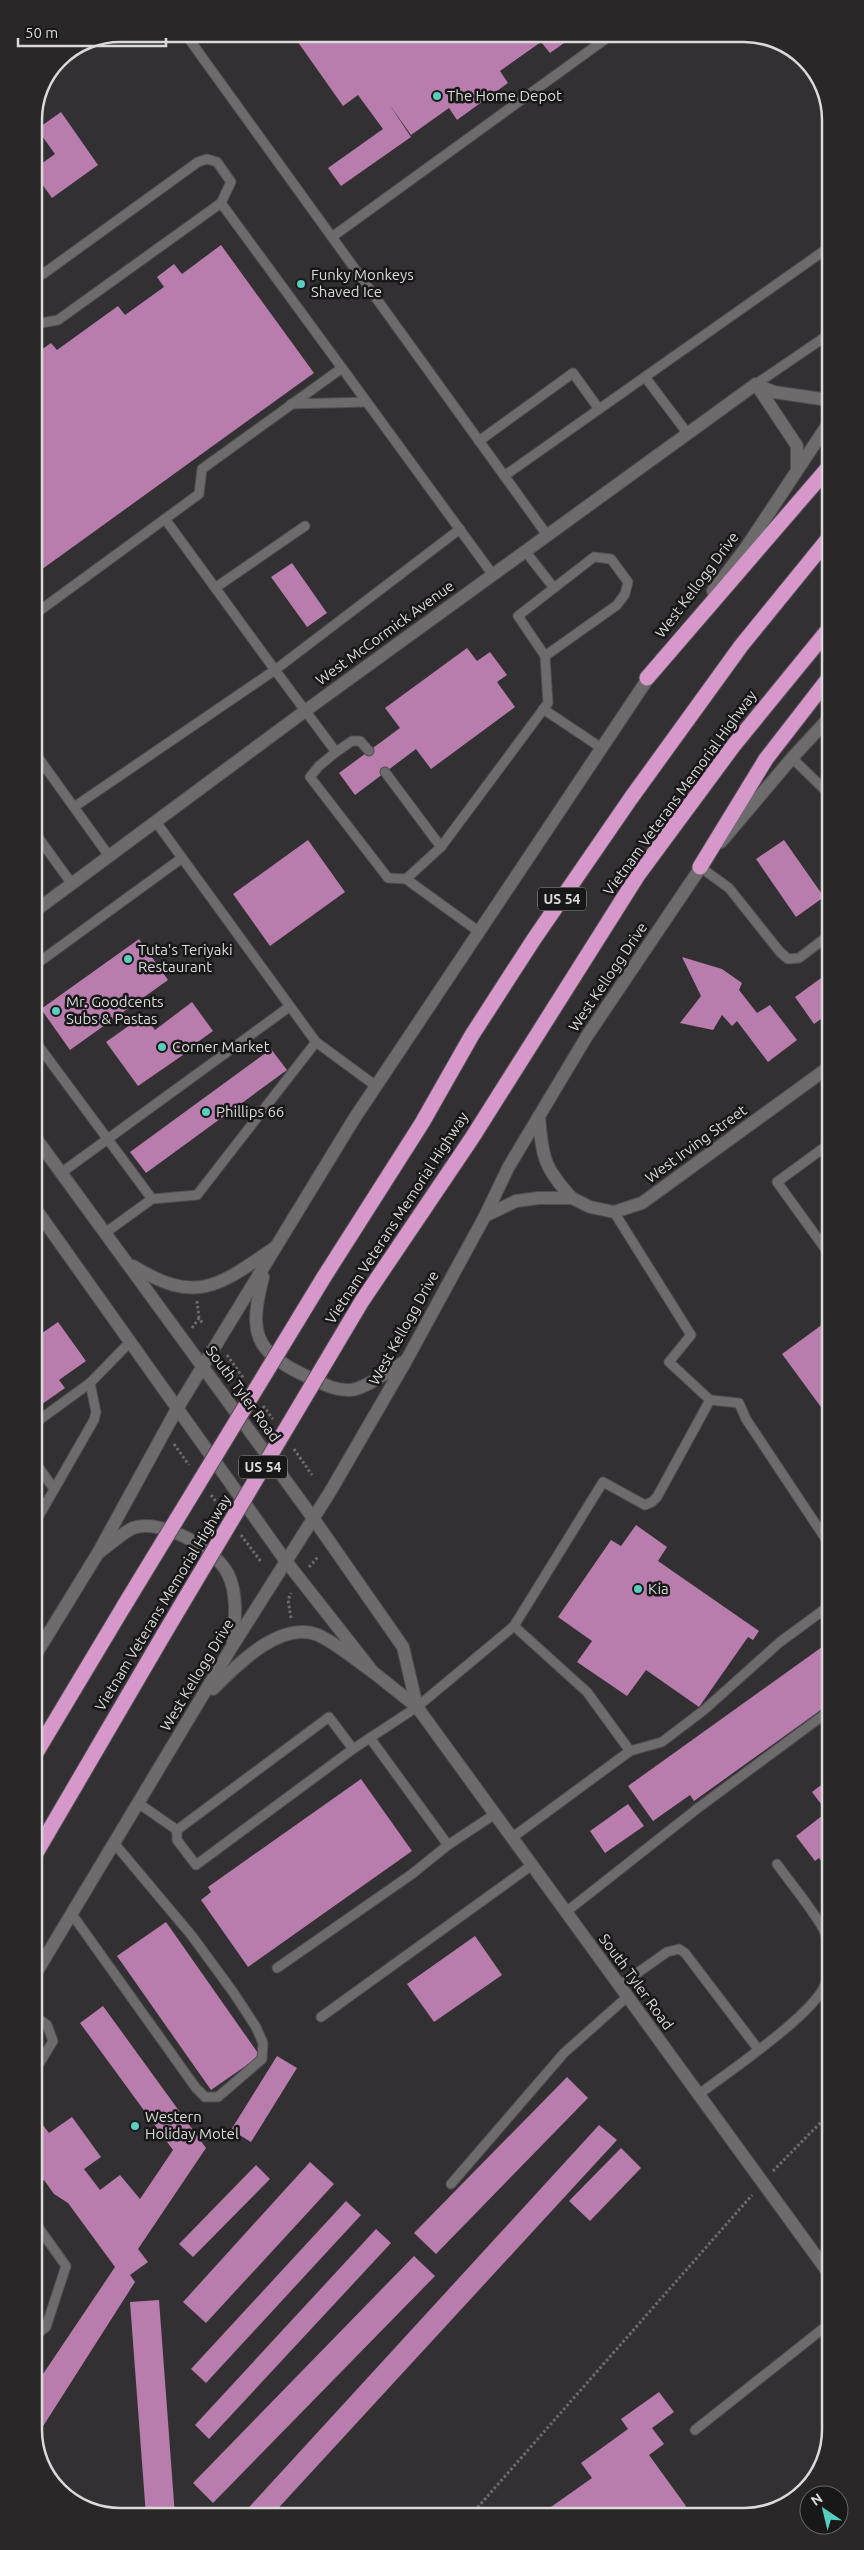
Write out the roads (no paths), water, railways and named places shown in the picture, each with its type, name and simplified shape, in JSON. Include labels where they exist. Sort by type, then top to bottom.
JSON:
[{"type":"highway","points":[[647,678],[822,475]]},
{"type":"highway","name":"Vietnam Veterans Memorial Highway","points":[[42,1743],[324,1277],[422,1122],[472,1035],[534,939],[631,798],[741,646],[822,546]]},
{"type":"highway","name":"Vietnam Veterans Memorial Highway","points":[[42,1843],[362,1301],[472,1138],[638,875],[734,745],[822,637]]},
{"type":"highway","points":[[700,867],[766,759],[822,687]]},
{"type":"main road","points":[[756,384],[774,392],[822,399]]},
{"type":"main road","points":[[756,384],[797,446],[797,470]]},
{"type":"main road","name":"West McCormick Avenue","points":[[42,907],[305,711],[756,384]]},
{"type":"main road","name":"West Kellogg Drive","points":[[42,1632],[98,1553],[178,1407],[376,1086],[647,678],[745,549],[822,433]]},
{"type":"main road","name":"West Kellogg Drive","points":[[42,1963],[233,1645],[313,1518],[406,1361],[485,1216],[508,1168],[587,1036],[700,867],[822,726]]},
{"type":"main road","name":"West Irving Street","points":[[572,1198],[590,1207],[614,1212],[642,1203],[822,1072]]},
{"type":"main road","points":[[539,1116],[544,1161],[553,1178],[572,1198]]},
{"type":"main road","name":"South Tyler Road","points":[[42,1146],[313,1518],[403,1647],[417,1707]]},
{"type":"main road","points":[[485,1216],[516,1201],[539,1198],[572,1198]]},
{"type":"main road","name":"South Tyler Road","points":[[42,1218],[286,1560],[373,1672],[417,1707],[822,2264]]},
{"type":"main road","points":[[126,1262],[152,1278],[178,1288],[200,1289],[234,1276],[279,1245]]},
{"type":"main road","points":[[266,1265],[255,1308],[256,1332],[267,1350],[284,1365],[333,1388],[351,1390],[406,1361]]},
{"type":"main road","points":[[98,1553],[133,1528],[157,1526],[202,1545],[228,1574],[235,1607],[233,1645]]},
{"type":"main road","points":[[203,1697],[248,1655],[278,1637],[293,1632],[318,1635],[373,1672]]},
{"type":"lane","points":[[191,42],[547,535]]},
{"type":"lane","points":[[332,236],[600,43]]},
{"type":"lane","points":[[42,323],[58,320],[221,203],[231,182],[217,162],[208,159],[198,162],[43,274]]},
{"type":"lane","points":[[221,203],[493,574]]},
{"type":"lane","points":[[504,476],[822,252]]},
{"type":"lane","points":[[756,384],[822,340]]},
{"type":"lane","points":[[42,608],[198,494],[202,469],[342,368]]},
{"type":"lane","points":[[479,441],[574,373],[599,409]]},
{"type":"lane","points":[[645,377],[688,434]]},
{"type":"lane","points":[[291,404],[366,402]]},
{"type":"lane","points":[[165,519],[336,752]]},
{"type":"lane","points":[[215,588],[305,526]]},
{"type":"lane","points":[[74,808],[275,670],[460,529]]},
{"type":"lane","points":[[525,551],[554,588]]},
{"type":"lane","points":[[406,879],[440,847],[548,703],[545,656],[518,616],[594,557],[603,556],[611,558],[628,582],[625,594],[617,605],[545,656]]},
{"type":"lane","points":[[543,709],[600,747]]},
{"type":"lane","points":[[369,751],[360,741],[352,740],[319,766],[310,777],[388,878],[406,879],[478,931]]},
{"type":"lane","points":[[792,758],[822,787]]},
{"type":"lane","points":[[42,763],[109,856]]},
{"type":"lane","points":[[385,772],[440,847]]},
{"type":"lane","points":[[156,822],[316,1042],[376,1086]]},
{"type":"lane","points":[[42,843],[72,884]]},
{"type":"lane","points":[[42,960],[182,858]]},
{"type":"lane","points":[[700,867],[729,888],[788,960],[799,958],[822,941]]},
{"type":"lane","points":[[62,1173],[289,1007]]},
{"type":"lane","points":[[105,1233],[152,1199],[197,1196],[316,1042]]},
{"type":"lane","points":[[43,1052],[152,1199]]},
{"type":"lane","points":[[822,1149],[777,1182],[822,1244]]},
{"type":"lane","points":[[614,1212],[691,1335],[669,1362],[710,1400],[739,1403],[746,1419],[822,1533]]},
{"type":"lane","points":[[42,1419],[90,1383],[131,1341]]},
{"type":"lane","points":[[42,1510],[94,1420],[96,1412],[90,1383]]},
{"type":"lane","points":[[177,1830],[177,1840],[196,1865],[353,1749],[417,1707],[514,1626],[603,1482],[638,1503],[645,1505],[657,1497],[710,1400]]},
{"type":"lane","points":[[42,1471],[54,1489]]},
{"type":"lane","points":[[512,1838],[630,1751],[662,1742],[704,1710],[780,1642],[822,1611]]},
{"type":"lane","points":[[514,1626],[587,1692],[630,1751]]},
{"type":"lane","points":[[566,1912],[698,1808],[822,1716]]},
{"type":"lane","points":[[177,1830],[329,1717],[353,1749]]},
{"type":"lane","points":[[370,1738],[448,1845]]},
{"type":"lane","points":[[138,1803],[177,1830]]},
{"type":"lane","points":[[277,1968],[412,1874],[448,1845],[495,1814]]},
{"type":"lane","points":[[72,1913],[190,2080],[205,2097],[218,2097],[262,2059],[263,2043],[256,2027],[233,1992],[192,1936],[114,1844]]},
{"type":"lane","points":[[777,1864],[822,1928]]},
{"type":"lane","points":[[322,2017],[532,1865]]},
{"type":"lane","points":[[619,1986],[666,1952],[679,1949],[685,1953],[758,2049]]},
{"type":"lane","points":[[698,2095],[758,2049],[811,2004],[822,1989]]},
{"type":"lane","points":[[452,2184],[564,2053],[627,1997]]},
{"type":"lane","points":[[42,2021],[47,2025],[53,2042],[42,2059]]},
{"type":"lane","points":[[42,2232],[66,2266],[46,2327],[42,2330]]},
{"type":"lane","points":[[695,2430],[822,2329]]},
{"type":"place","name":"The Home Depot","points":[[437,96]]},
{"type":"place","name":"Funky Monkeys Shaved Ice","points":[[301,284]]},
{"type":"place","name":"Tuta's Teriyaki Restaurant","points":[[128,959]]},
{"type":"place","name":"Mr. Goodcents Subs & Pastas","points":[[56,1011]]},
{"type":"place","name":"Corner Market","points":[[162,1047]]},
{"type":"place","name":"Phillips 66","points":[[206,1112]]},
{"type":"place","name":"Kia","points":[[638,1589]]},
{"type":"place","name":"Western Holiday Motel","points":[[135,2126]]}]
